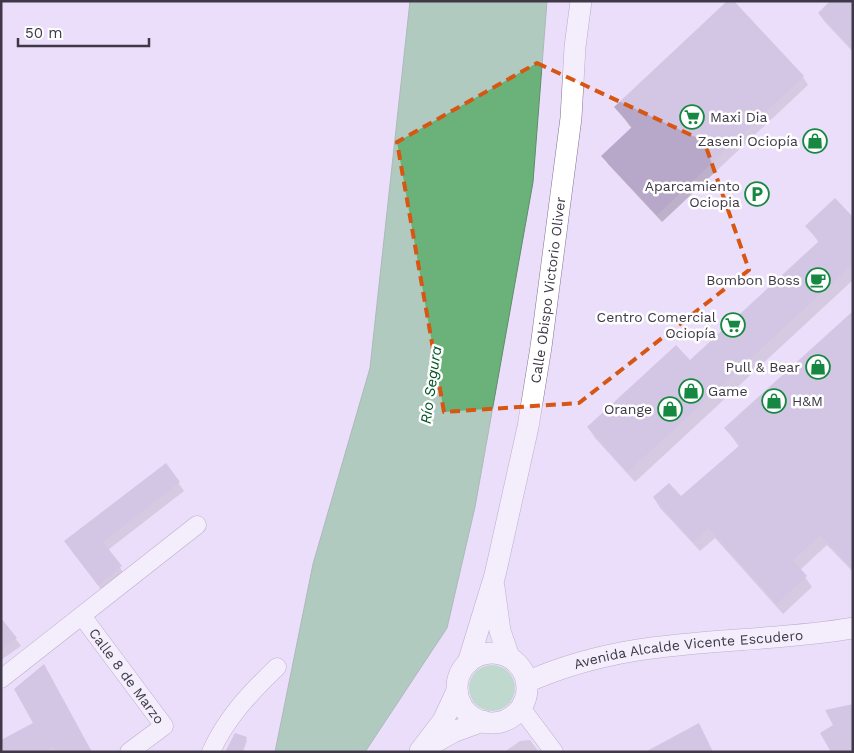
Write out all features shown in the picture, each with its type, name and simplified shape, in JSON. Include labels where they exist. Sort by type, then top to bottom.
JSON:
[{"type":"street","name":"Calle Obispo Victorio Oliver","points":[[468,663],[495,575],[528,427],[541,347],[571,118],[575,46],[581,1]]},
{"type":"street","name":"Calle 8 de Marzo","points":[[1,678],[197,526]]},
{"type":"street","name":"Calle Obispo Victorio Oliver","points":[[495,575],[494,595],[500,631],[509,656]]},
{"type":"street","name":"Calle 8 de Marzo","points":[[82,616],[164,726],[128,752]]},
{"type":"street","name":"Avenida Alcalde Vicente Escudero","points":[[527,682],[576,663],[646,647],[853,628]]},
{"type":"street","points":[[487,653],[509,656],[517,663],[527,682],[525,700],[514,716],[504,721],[482,721],[453,732],[419,752],[443,721],[457,691],[460,676],[468,663],[487,653]]},
{"type":"street","points":[[211,752],[222,728],[254,690],[277,667]]},
{"type":"street","points":[[457,691],[465,710],[482,721]]},
{"type":"street","points":[[521,708],[554,752]]},
{"type":"highlighted area","points":[[537,63],[704,141],[749,270],[579,403],[444,412],[397,142]]},
{"type":"shaded area","points":[[492,665],[505,669],[511,675],[515,688],[511,701],[505,707],[492,711],[479,707],[473,701],[469,688],[473,675],[479,669]]},
{"type":"water","name":"Río Segura","points":[[410,1],[547,1],[533,182],[475,507],[447,628],[365,752],[275,752],[313,564],[370,368]]},
{"type":"building","name":"Maxi Dia","points":[[727,1],[734,1],[804,76],[657,215],[601,156],[632,127],[614,107]]},
{"type":"building","points":[[830,1],[853,1],[853,50],[818,13]]},
{"type":"building","points":[[835,198],[853,217],[853,264],[628,472],[587,427],[676,345],[690,360],[819,241],[805,226]]},
{"type":"building","points":[[853,311],[853,570],[821,535],[793,560],[807,576],[777,604],[708,528],[693,542],[653,497],[669,483],[681,496],[740,445],[724,428]]},
{"type":"building","points":[[166,463],[180,482],[103,542],[122,566],[98,585],[64,541]]},
{"type":"building","points":[[1,618],[17,638],[1,650]]},
{"type":"building","points":[[44,664],[92,752],[58,752],[53,746],[44,752],[1,752],[1,740],[33,723],[14,689]]},
{"type":"building","points":[[853,704],[853,752],[831,752],[820,733],[833,725],[825,710]]},
{"type":"building","points":[[699,723],[713,752],[645,752]]},
{"type":"building","points":[[235,733],[247,737],[241,752],[225,752]]},
{"type":"place","name":"Maxi Dia","points":[[692,117]]},
{"type":"place","name":"Zaseni Ociopía","points":[[815,141]]},
{"type":"place","name":"Aparcamiento Ociopia","points":[[757,194]]},
{"type":"place","name":"Bombon Boss","points":[[818,280]]},
{"type":"place","name":"Centro Comercial Ociopía","points":[[733,325]]},
{"type":"place","name":"Pull & Bear","points":[[818,367]]},
{"type":"place","name":"Game","points":[[691,391]]},
{"type":"place","name":"H&M","points":[[774,401]]},
{"type":"place","name":"Orange","points":[[670,409]]}]
